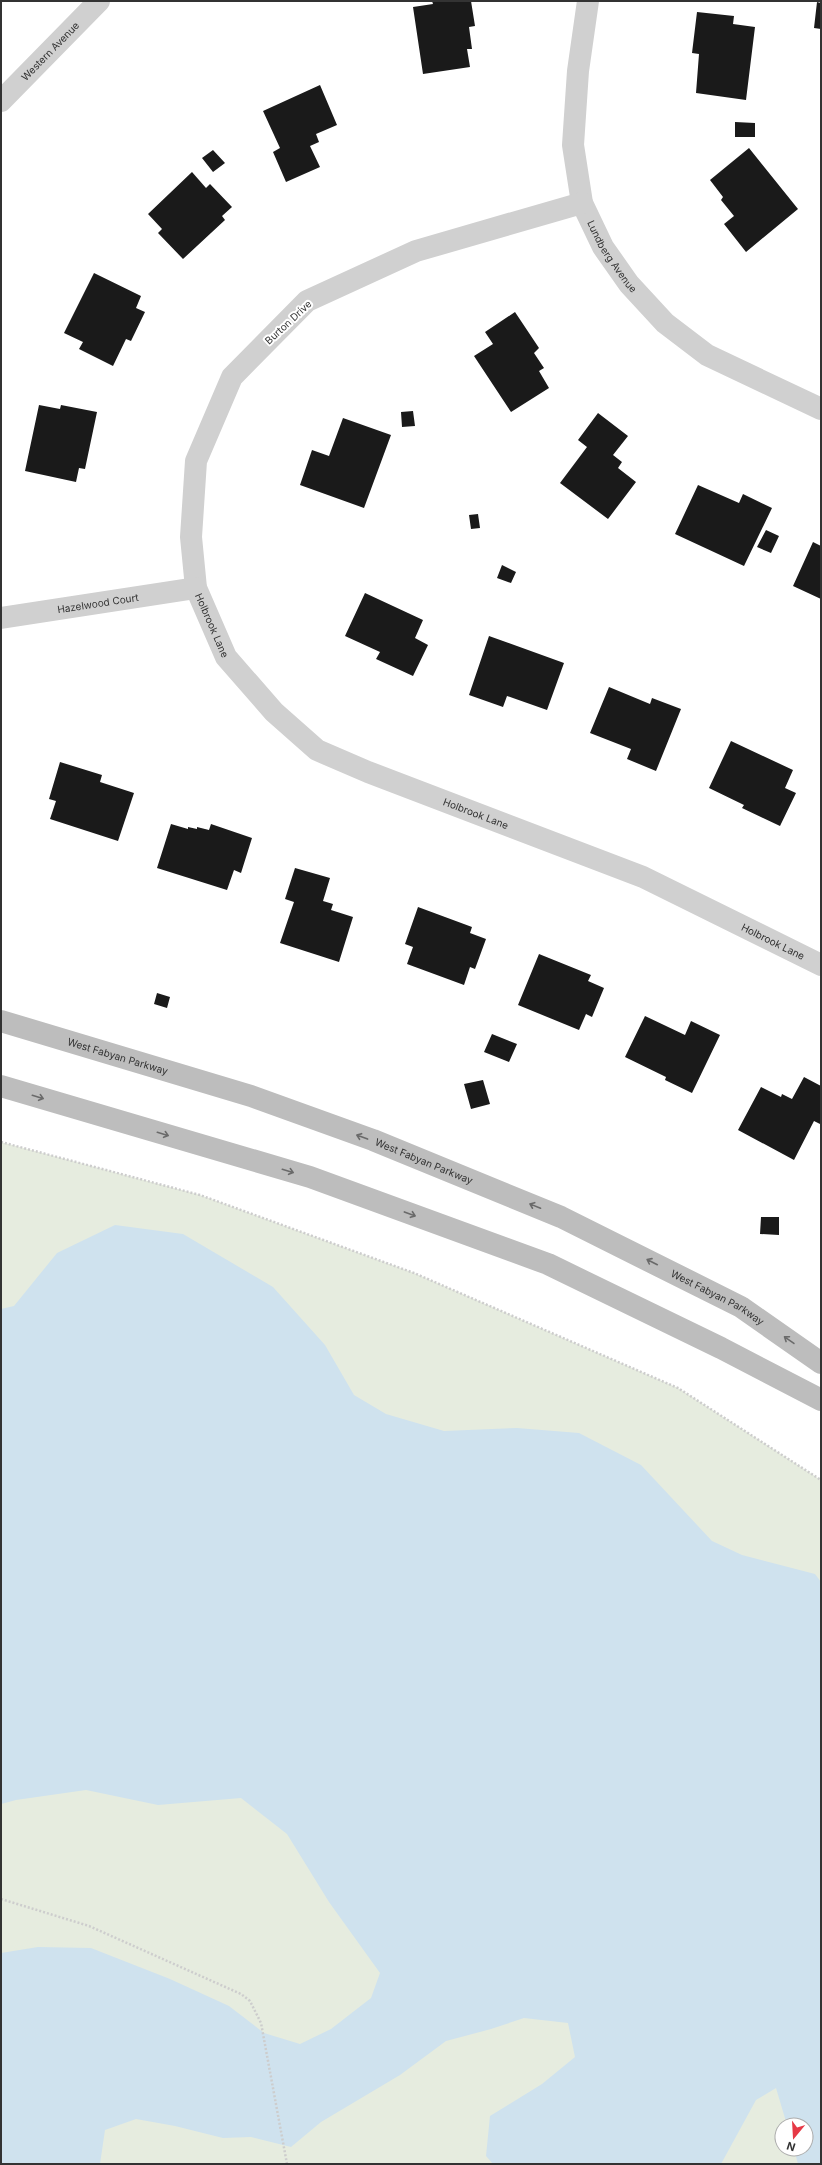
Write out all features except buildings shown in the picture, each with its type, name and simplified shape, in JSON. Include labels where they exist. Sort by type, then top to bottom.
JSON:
[{"type":"main road","name":"West Fabyan Parkway","points":[[1,1022],[250,1096],[373,1140],[561,1217],[741,1307],[821,1363]]},
{"type":"main road","points":[[1,1086],[310,1177],[548,1264],[721,1348],[821,1400]]},
{"type":"street","name":"Western Avenue","points":[[1,101],[99,1]]},
{"type":"street","name":"Lundberg Avenue","points":[[588,1],[578,71],[573,145],[582,203],[603,247],[630,284],[665,323],[707,355],[821,409]]},
{"type":"street","name":"Burton Drive","points":[[196,588],[191,537],[196,461],[232,377],[307,302],[416,251],[582,203]]},
{"type":"street","name":"Hazelwood Court","points":[[1,618],[196,588]]},
{"type":"street","name":"Holbrook Lane","points":[[196,588],[226,657],[274,712],[318,750],[376,774],[643,877],[821,965]]},
{"type":"path","points":[[1,1142],[200,1195],[414,1273],[678,1388],[821,1480]]},
{"type":"path","points":[[1,1899],[89,1926],[241,1994],[250,2002],[261,2023],[287,2164]]},
{"type":"shaded area","points":[[1,1142],[200,1195],[414,1273],[678,1388],[821,1480],[821,2164],[1,2164]]},
{"type":"water","points":[[115,1225],[183,1234],[273,1287],[325,1345],[354,1395],[386,1414],[444,1431],[517,1428],[579,1433],[641,1465],[712,1541],[742,1555],[815,1574],[821,1582],[821,2164],[798,2164],[796,2157],[814,2157],[814,2117],[785,2117],[776,2088],[756,2100],[721,2164],[493,2164],[486,2156],[490,2116],[542,2084],[575,2057],[568,2023],[524,2018],[491,2029],[446,2041],[400,2075],[321,2122],[291,2147],[251,2137],[223,2138],[175,2126],[136,2119],[105,2130],[100,2164],[1,2164],[1,1953],[38,1947],[91,1948],[170,1979],[229,2006],[264,2033],[300,2044],[331,2029],[371,1998],[380,1973],[329,1902],[287,1834],[241,1798],[158,1805],[86,1790],[16,1800],[1,1804],[1,1309],[14,1306],[57,1253]]}]
